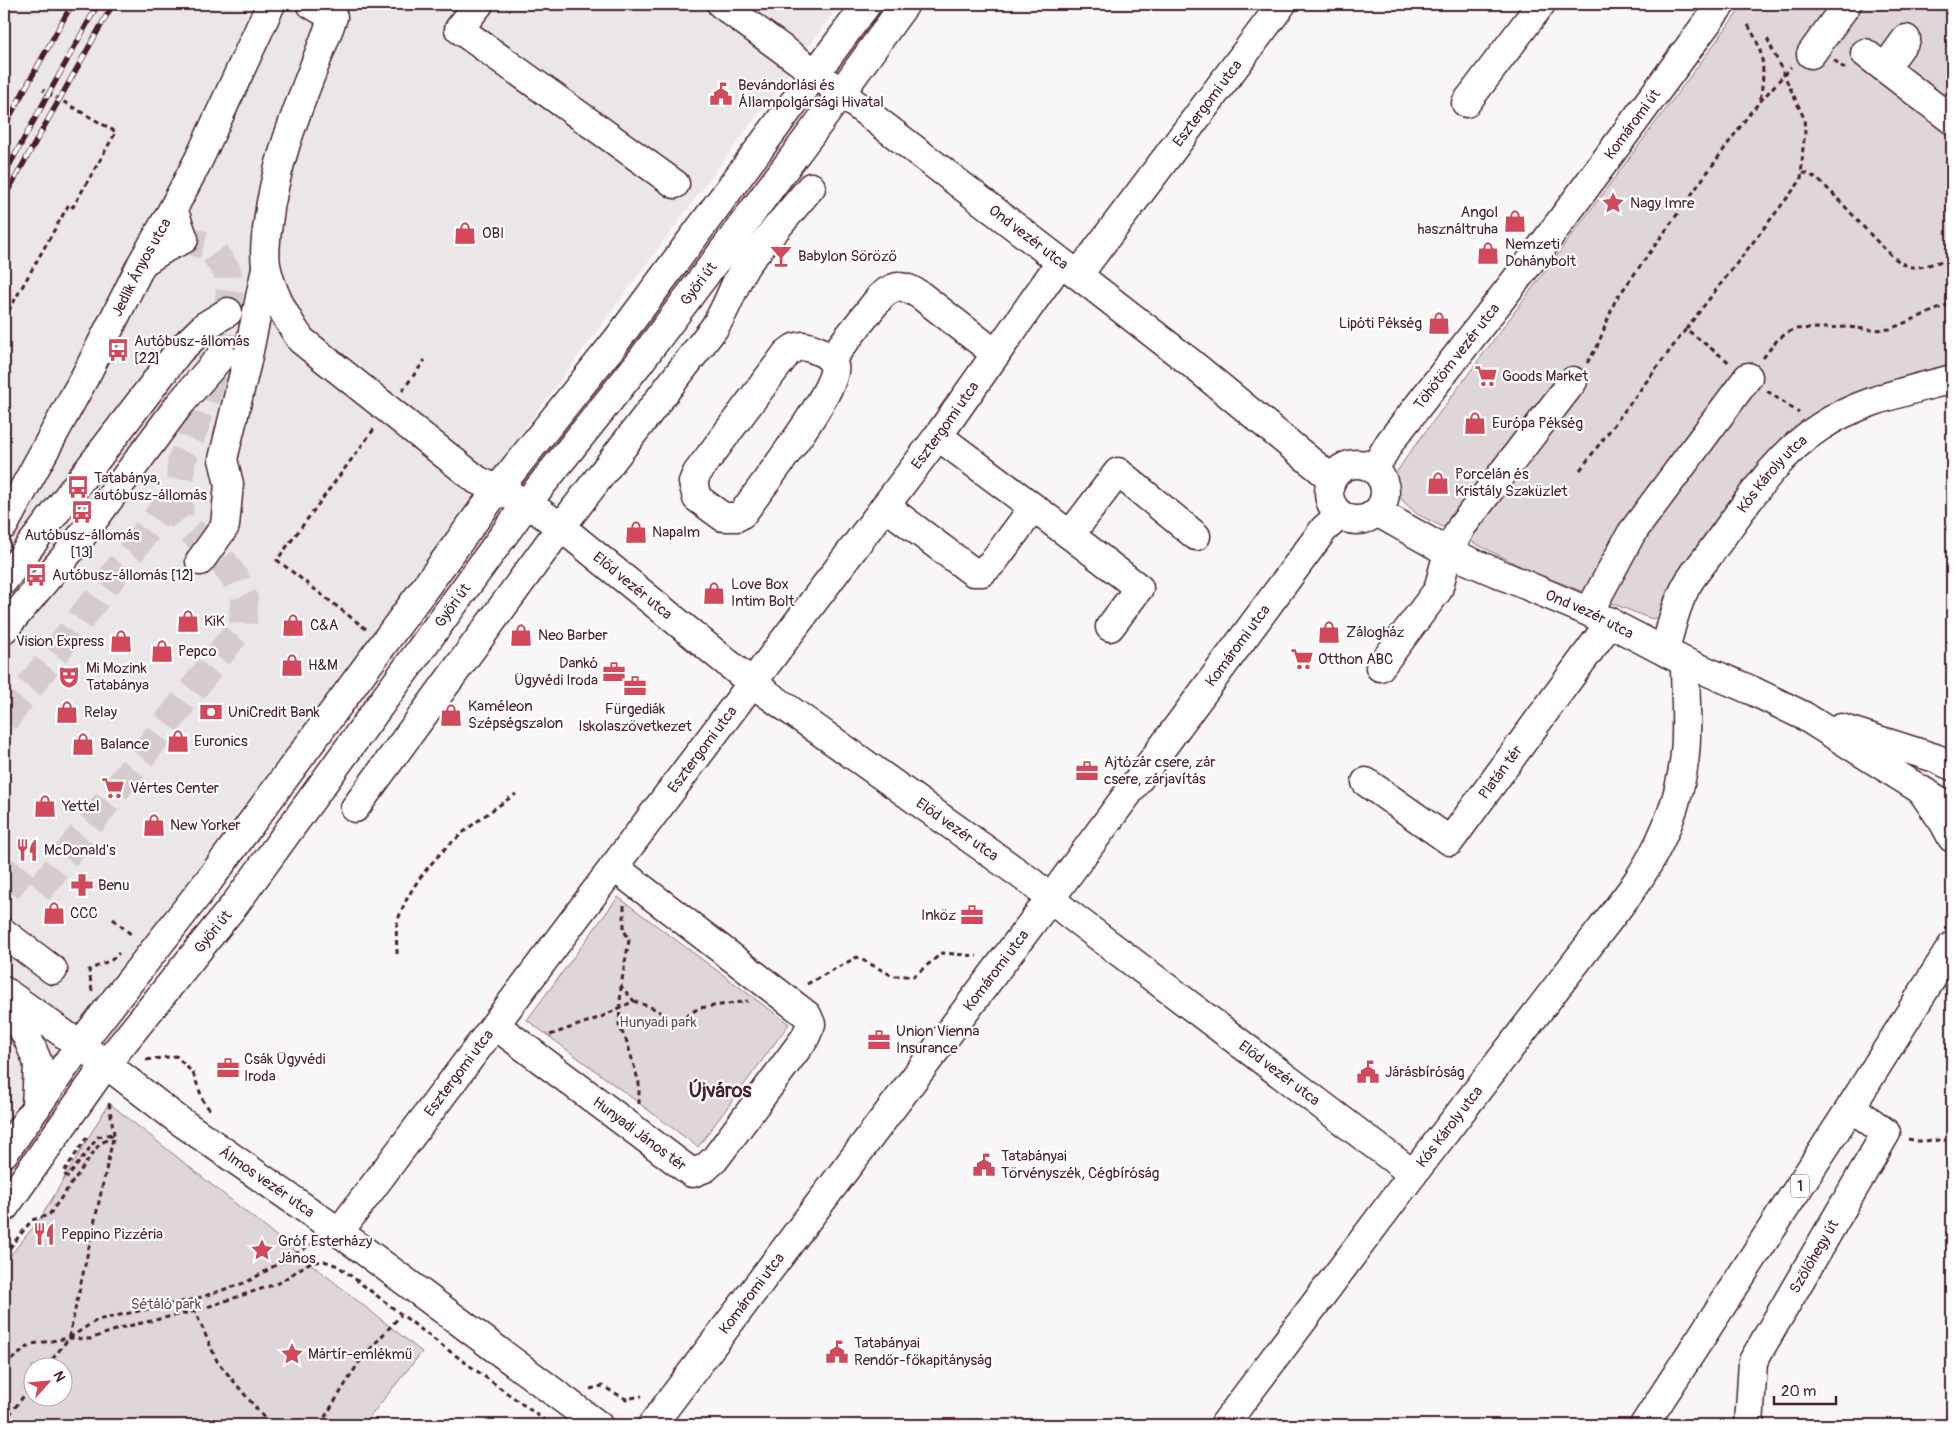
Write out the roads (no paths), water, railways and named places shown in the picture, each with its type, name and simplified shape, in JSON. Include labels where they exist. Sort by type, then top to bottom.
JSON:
[{"type":"street","name":"Jedlik Ányos utca","points":[[4,525],[88,371],[142,263],[173,209],[203,150],[271,4]]},
{"type":"street","points":[[200,561],[225,526],[229,484],[223,459],[248,361],[266,266],[266,242],[270,207],[278,170],[286,141],[333,16],[311,4]]},
{"type":"street","points":[[479,4],[459,29],[675,184]]},
{"type":"street","name":"Ond vezér utca","points":[[720,4],[815,73],[1191,363],[1332,479]]},
{"type":"street","points":[[4,1153],[79,1046],[210,879],[497,490],[617,340],[867,4]]},
{"type":"street","name":"Győri út","points":[[4,1208],[106,1064],[236,903],[527,503],[639,363],[905,4]]},
{"type":"street","name":"Esztergomi utca","points":[[328,1237],[619,870],[752,683],[938,436],[996,354],[1069,269],[1282,4]]},
{"type":"street","points":[[1466,103],[1541,4]]},
{"type":"street","name":"Komáromi út","points":[[1543,245],[1721,4]]},
{"type":"street","points":[[1803,57],[1847,4]]},
{"type":"street","points":[[1906,39],[1875,60],[1952,120]]},
{"type":"street","name":"Győri út","points":[[355,808],[561,527],[714,328],[723,314],[747,262],[811,187]]},
{"type":"street","points":[[142,263],[184,239],[173,209]]},
{"type":"street","name":"Töhötöm vezér utca","points":[[1374,470],[1390,442],[1543,245]]},
{"type":"street","name":"Előd vezér utca","points":[[266,266],[286,318],[301,340],[477,480],[527,503],[561,527],[752,683],[1031,882],[1050,899],[1413,1174]]},
{"type":"street","points":[[831,359],[881,296],[890,288],[898,286],[907,287],[920,295],[996,354]]},
{"type":"street","points":[[4,580],[179,351],[205,326],[228,312]]},
{"type":"street","points":[[803,346],[812,348],[831,359],[835,366],[835,375],[817,410],[743,513],[737,517],[723,517],[697,498],[692,482],[697,473],[787,353],[794,348],[803,346]]},
{"type":"street","points":[[4,629],[75,544],[179,405],[222,355]]},
{"type":"street","points":[[1599,616],[1630,534],[1748,377]]},
{"type":"street","name":"Kós Károly utca","points":[[1224,1425],[1413,1174],[1630,892],[1658,847],[1677,798],[1685,754],[1673,618],[1683,590],[1765,479],[1798,444],[1822,426],[1846,413],[1882,399],[1952,379]]},
{"type":"street","points":[[1380,667],[1438,590],[1448,552],[1462,526],[1572,381]]},
{"type":"street","points":[[938,436],[1139,588],[1110,627]]},
{"type":"street","points":[[1355,464],[1365,465],[1374,470],[1384,486],[1385,496],[1377,512],[1368,518],[1358,520],[1348,519],[1340,515],[1333,507],[1329,498],[1329,488],[1332,479],[1338,471],[1346,466],[1355,464]]},
{"type":"street","points":[[1070,535],[1118,472],[1196,536]]},
{"type":"street","points":[[885,506],[973,572],[982,572],[993,562],[1033,508]]},
{"type":"street","name":"Ond vezér utca","points":[[1377,512],[1448,552],[1599,616],[1675,656],[1804,716]]},
{"type":"street","name":"Komáromi utca","points":[[652,1425],[1050,899],[1324,529],[1340,515]]},
{"type":"street","name":"Platán tér","points":[[1366,782],[1450,841],[1601,635],[1599,616]]},
{"type":"street","points":[[1804,716],[1935,758],[1952,766]]},
{"type":"street","points":[[1804,716],[1952,808]]},
{"type":"street","points":[[1921,790],[1952,838]]},
{"type":"street","name":"Hunyadi János tér","points":[[495,1025],[692,1173],[705,1168],[715,1159],[806,1038],[810,1024],[807,1015],[795,1004],[619,870]]},
{"type":"street","points":[[4,933],[54,970]]},
{"type":"street","name":"1","points":[[1644,1425],[1851,1107],[1952,946]]},
{"type":"street","name":"Álmos vezér utca","points":[[4,991],[106,1064],[328,1237],[598,1425]]},
{"type":"street","points":[[4,996],[28,1039],[38,1063],[36,1108]]},
{"type":"street","name":"Szőlőhegy út","points":[[1749,1425],[1752,1361],[1886,1133],[1851,1107]]},
{"type":"tunnel","points":[[4,870],[31,890],[38,891],[42,887],[243,624],[244,599],[235,578],[220,557],[188,528],[179,515],[181,463],[222,355],[230,290],[227,271],[210,247],[184,239]]},
{"type":"tunnel","points":[[4,721],[179,488]]},
{"type":"railway","points":[[4,127],[72,4]]},
{"type":"railway","points":[[4,175],[98,4]]},
{"type":"railway","points":[[4,198],[113,4]]},
{"type":"place","name":"Bevándorlási és Állampolgársági Hivatal","points":[[721,94]]},
{"type":"place","name":"Nagy Imre","points":[[1613,203]]},
{"type":"place","name":"Angol használtruha","points":[[1515,221]]},
{"type":"place","name":"OBI","points":[[465,233]]},
{"type":"place","name":"Nemzeti Dohánybolt","points":[[1488,253]]},
{"type":"place","name":"Babylon Söröző","points":[[781,256]]},
{"type":"place","name":"Lipóti Pékség","points":[[1439,323]]},
{"type":"place","name":"Autóbusz-állomás [22]","points":[[118,350]]},
{"type":"place","name":"Goods Market","points":[[1486,376]]},
{"type":"place","name":"Európa Pékség","points":[[1475,423]]},
{"type":"place","name":"Porcelán és Kristály Szaküzlet","points":[[1438,483]]},
{"type":"place","name":"Tatabánya, autóbusz-állomás","points":[[78,487]]},
{"type":"place","name":"Autóbusz-állomás [13]","points":[[82,512]]},
{"type":"place","name":"Napalm","points":[[636,532]]},
{"type":"place","name":"Autóbusz-állomás [12]","points":[[36,575]]},
{"type":"place","name":"Love Box Intim Bolt","points":[[714,593]]},
{"type":"place","name":"KiK","points":[[188,621]]},
{"type":"place","name":"C&A","points":[[293,625]]},
{"type":"place","name":"Zálogház","points":[[1329,632]]},
{"type":"place","name":"Neo Barber","points":[[521,635]]},
{"type":"place","name":"Vision Express","points":[[121,641]]},
{"type":"place","name":"Pepco","points":[[162,651]]},
{"type":"place","name":"Otthon ABC","points":[[1302,659]]},
{"type":"place","name":"H&M","points":[[292,665]]},
{"type":"place","name":"Dankó Ügyvédi Iroda","points":[[614,672]]},
{"type":"place","name":"Mi Mozink Tatabánya","points":[[69,677]]},
{"type":"place","name":"Fürgediák Iskolaszövetkezet","points":[[635,686]]},
{"type":"place","name":"Relay","points":[[67,712]]},
{"type":"place","name":"UniCredit Bank","points":[[211,712]]},
{"type":"place","name":"Kaméleon Szépségszalon","points":[[451,715]]},
{"type":"place","name":"Euronics","points":[[178,741]]},
{"type":"place","name":"Balance","points":[[83,744]]},
{"type":"place","name":"Ajtózár csere, zár csere, zárjavítás","points":[[1087,771]]},
{"type":"place","name":"Vértes Center","points":[[113,788]]},
{"type":"place","name":"Yettel","points":[[45,806]]},
{"type":"place","name":"New Yorker","points":[[154,825]]},
{"type":"place","name":"McDonald's","points":[[27,850]]},
{"type":"place","name":"Benu","points":[[82,885]]},
{"type":"place","name":"CCC","points":[[54,913]]},
{"type":"place","name":"Inköz","points":[[972,915]]},
{"type":"place","name":"Union Vienna Insurance","points":[[879,1040]]},
{"type":"place","name":"Csák Ügyvédi Iroda","points":[[228,1068]]},
{"type":"place","name":"Járásbíróság","points":[[1368,1072]]},
{"type":"place","name":"Tatabányai Törvényszék, Cégbíróság","points":[[984,1165]]},
{"type":"place","name":"Peppino Pizzéria","points":[[44,1234]]},
{"type":"place","name":"Gróf Esterházy János","points":[[262,1250]]},
{"type":"place","name":"Tatabányai Rendőr-főkapitányság","points":[[837,1352]]},
{"type":"place","name":"Mártír-emlékmű","points":[[292,1354]]},
{"type":"district","name":"Újváros","points":[[720,1090]]},
{"type":"park label","name":"Hunyadi park","points":[[658,1022]]},
{"type":"park label","name":"Sétáló park","points":[[166,1304]]}]
